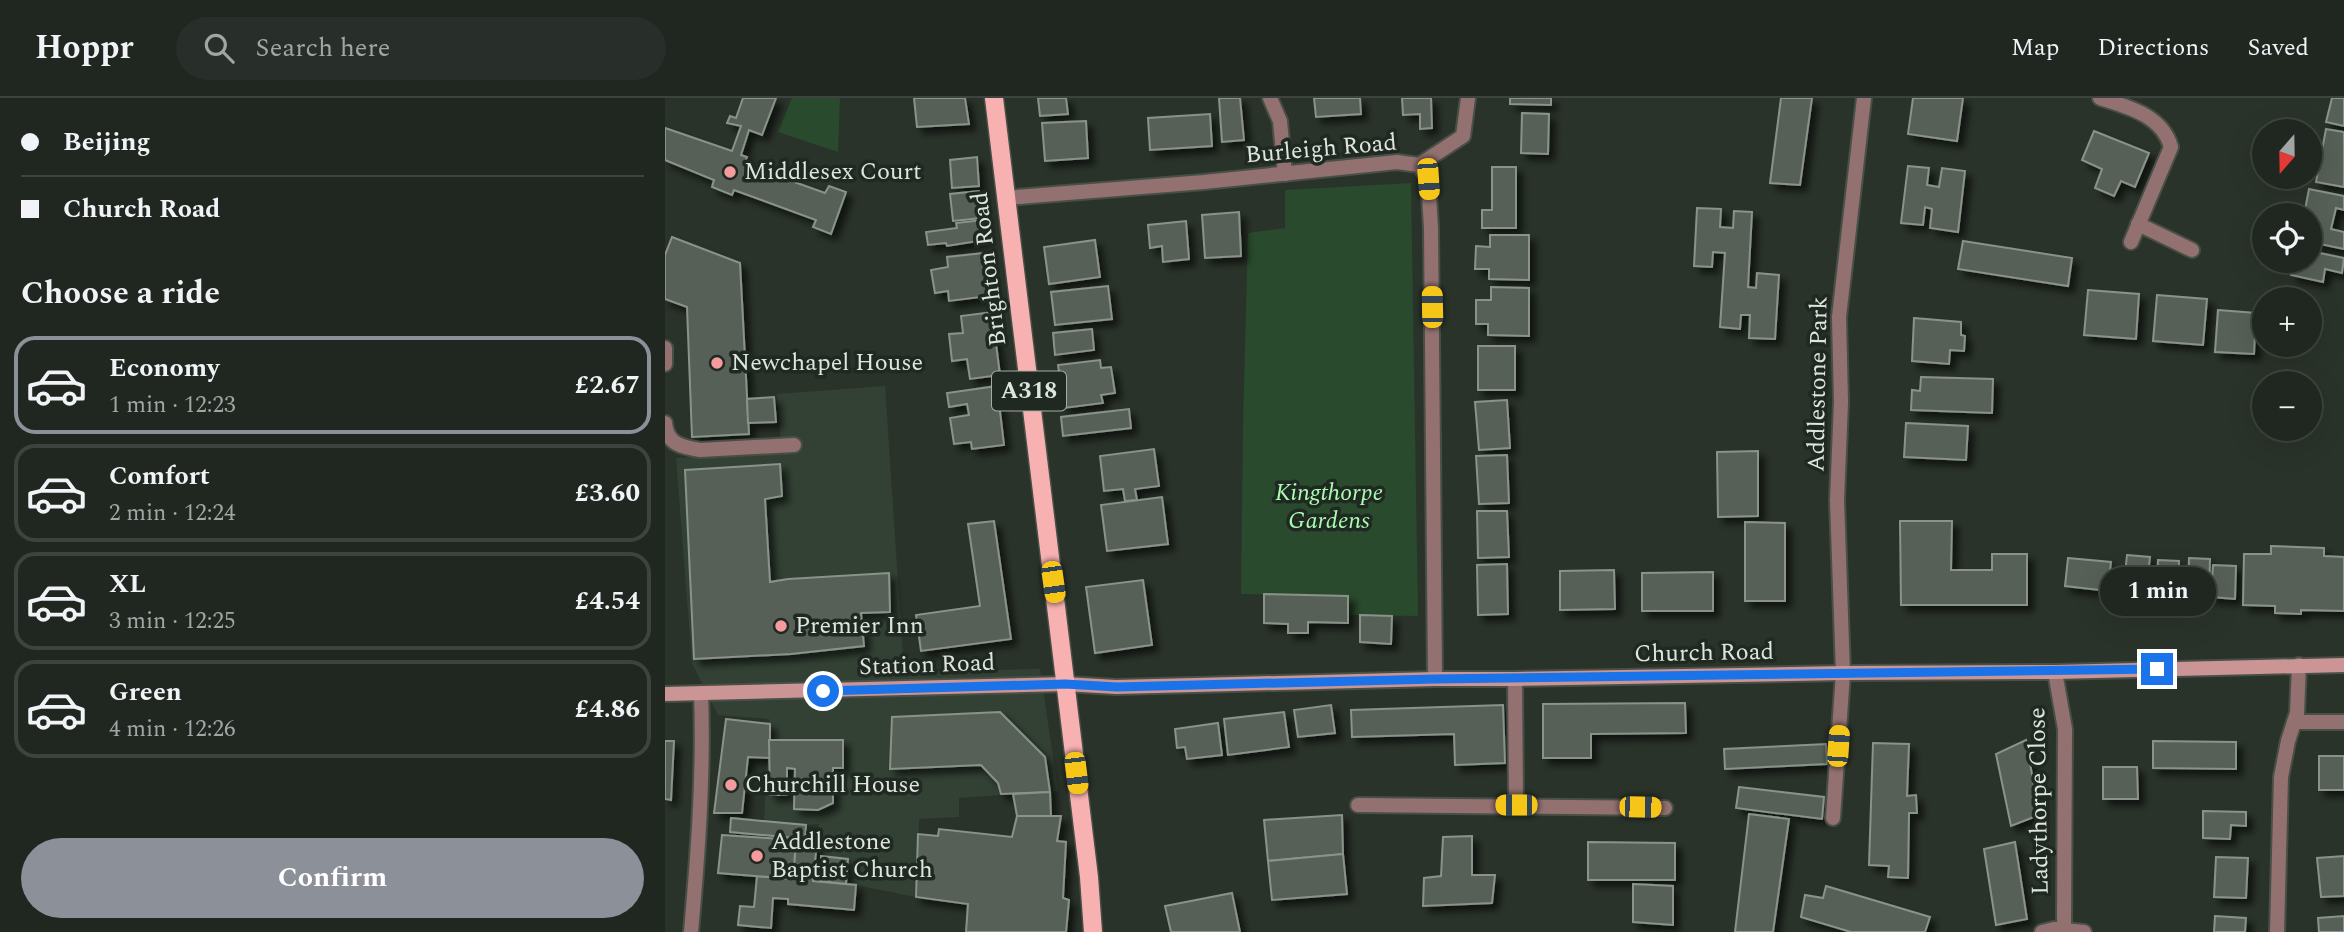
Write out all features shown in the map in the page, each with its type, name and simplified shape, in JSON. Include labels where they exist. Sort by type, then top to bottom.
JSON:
[{"type":"main road","name":"Brighton Road","points":[[994,98],[1065,684]]},
{"type":"main road","name":"Church Road","points":[[1065,684],[1117,687],[1435,679],[2055,672],[2344,665]]},
{"type":"main road","name":"Station Road","points":[[665,694],[1065,684]]},
{"type":"main road","name":"A318","points":[[1065,684],[1089,877],[1093,932]]},
{"type":"street","points":[[1270,98],[1280,121],[1285,174]]},
{"type":"street","points":[[1419,166],[1463,136],[1468,98]]},
{"type":"street","name":"Addlestone Park","points":[[1833,818],[1843,673],[1837,500],[1841,402],[1839,317],[1864,98]]},
{"type":"street","points":[[2099,98],[2125,106],[2157,121],[2168,136],[2171,147],[2131,242]]},
{"type":"street","name":"Burleigh Road","points":[[1005,198],[1397,162],[1419,166],[1428,179],[1431,228],[1435,679]]},
{"type":"street","points":[[2138,224],[2192,250]]},
{"type":"street","points":[[665,348],[665,364]]},
{"type":"street","points":[[665,424],[668,438],[685,448],[700,450],[794,444]]},
{"type":"street","points":[[2277,932],[2281,777],[2297,713],[2299,666]]},
{"type":"street","name":"Ladythorpe Close","points":[[2055,672],[2065,729],[2064,930]]},
{"type":"street","points":[[1515,680],[1516,805]]},
{"type":"street","points":[[691,932],[698,842],[701,693]]},
{"type":"street","points":[[2294,722],[2344,722]]},
{"type":"street","points":[[1358,805],[1665,808]]},
{"type":"street","name":"Ladythorpe Close","points":[[2042,932],[2054,929],[2084,932]]},
{"type":"shaded area","points":[[885,386],[904,672],[1040,669],[1058,791],[959,798],[959,817],[919,819],[916,897],[856,885],[813,881],[819,824],[764,821],[769,719],[718,715],[692,663],[676,458],[782,453],[777,394]]},
{"type":"green space","points":[[792,98],[840,98],[838,152],[778,132]]},
{"type":"green space","name":"Kingthorpe Gardens","points":[[1411,183],[1418,616],[1348,615],[1348,596],[1241,594],[1248,233],[1285,228],[1285,190]]},
{"type":"building","name":"Middlesex Court","points":[[743,98],[776,98],[762,135],[749,130],[741,155],[747,157],[744,164],[825,193],[829,186],[846,192],[831,234],[813,227],[816,220],[734,190],[732,195],[712,187],[714,180],[665,160],[665,128],[732,151],[741,126],[727,123],[730,116],[736,118]]},
{"type":"building","points":[[914,98],[965,98],[969,124],[917,127]]},
{"type":"building","points":[[1038,98],[1066,98],[1068,114],[1040,116]]},
{"type":"building","points":[[1219,98],[1240,98],[1244,140],[1222,142]]},
{"type":"building","points":[[1314,98],[1360,98],[1361,114],[1316,117]]},
{"type":"building","points":[[1402,98],[1431,98],[1432,128],[1420,129],[1420,114],[1403,115]]},
{"type":"building","points":[[1510,98],[1551,98],[1551,105],[1510,104]]},
{"type":"building","points":[[1781,98],[1812,98],[1800,185],[1770,183]]},
{"type":"building","points":[[1913,98],[1963,98],[1957,141],[1908,134]]},
{"type":"building","points":[[2332,98],[2344,98],[2344,126],[2326,122]]},
{"type":"building","points":[[1522,113],[1549,114],[1548,154],[1521,153]]},
{"type":"building","points":[[1210,114],[1212,146],[1150,150],[1148,118]]},
{"type":"building","points":[[1086,121],[1088,158],[1045,161],[1042,123]]},
{"type":"building","points":[[2326,129],[2344,132],[2344,187],[2322,183],[2322,150]]},
{"type":"building","points":[[2094,131],[2149,153],[2135,187],[2121,181],[2114,196],[2095,188],[2102,169],[2082,160]]},
{"type":"building","points":[[977,157],[979,186],[952,188],[950,160]]},
{"type":"building","points":[[1908,166],[1929,168],[1927,185],[1939,187],[1942,168],[1965,171],[1958,232],[1930,228],[1932,209],[1925,207],[1923,225],[1901,223]]},
{"type":"building","points":[[1492,167],[1516,167],[1516,228],[1482,228],[1482,210],[1492,210]]},
{"type":"building","points":[[2309,189],[2344,196],[2344,210],[2336,208],[2331,229],[2344,232],[2344,249],[2322,244],[2322,203],[2306,203]]},
{"type":"building","points":[[979,191],[982,218],[953,221],[950,194]]},
{"type":"building","points":[[1697,208],[1721,209],[1720,227],[1733,228],[1734,211],[1752,212],[1748,287],[1756,288],[1757,273],[1779,275],[1775,339],[1749,338],[1750,315],[1741,315],[1740,329],[1720,327],[1725,253],[1713,252],[1712,267],[1694,266]]},
{"type":"building","points":[[1239,212],[1241,256],[1205,258],[1202,215]]},
{"type":"building","points":[[983,220],[985,240],[947,246],[946,243],[928,245],[926,232],[957,228],[956,223]]},
{"type":"building","points":[[1186,221],[1189,259],[1163,262],[1162,246],[1150,248],[1148,225]]},
{"type":"building","points":[[1490,235],[1529,235],[1529,280],[1489,279],[1489,269],[1475,269],[1476,246],[1490,247]]},
{"type":"building","name":"Newchapel House","points":[[672,237],[740,263],[749,434],[692,437],[687,307],[665,299],[665,255]]},
{"type":"building","points":[[1095,240],[1100,277],[1049,284],[1044,247]]},
{"type":"building","points":[[1963,241],[2072,258],[2068,286],[1958,269]]},
{"type":"building","points":[[983,253],[989,296],[949,301],[948,291],[935,293],[931,270],[948,267],[947,257]]},
{"type":"building","points":[[2322,253],[2344,258],[2342,273],[2325,269],[2323,282],[2291,275],[2322,273]]},
{"type":"building","points":[[1108,286],[1112,319],[1055,325],[1051,292]]},
{"type":"building","points":[[1491,287],[1529,288],[1529,336],[1488,335],[1488,324],[1476,324],[1476,300],[1491,300]]},
{"type":"building","points":[[2088,290],[2139,294],[2136,339],[2084,335]]},
{"type":"building","points":[[2157,295],[2207,299],[2203,345],[2153,341]]},
{"type":"building","points":[[2218,310],[2252,313],[2252,354],[2215,352]]},
{"type":"building","points":[[992,312],[1000,375],[970,379],[967,359],[952,361],[949,334],[963,333],[961,316]]},
{"type":"building","points":[[1914,318],[1961,322],[1961,335],[1965,336],[1964,351],[1950,350],[1949,364],[1912,361]]},
{"type":"building","points":[[1092,329],[1094,350],[1055,355],[1053,333]]},
{"type":"building","points":[[1478,346],[1515,346],[1515,390],[1478,390]]},
{"type":"building","points":[[1100,360],[1101,368],[1111,367],[1115,393],[1101,395],[1103,403],[1064,408],[1058,365]]},
{"type":"building","points":[[1921,377],[1993,379],[1992,413],[1911,410],[1912,390],[1920,391]]},
{"type":"building","points":[[997,386],[1004,445],[972,449],[971,442],[954,444],[950,418],[969,415],[967,404],[949,407],[947,393]]},
{"type":"building","points":[[774,397],[776,422],[748,423],[747,399]]},
{"type":"building","points":[[1507,400],[1510,448],[1479,450],[1475,402]]},
{"type":"building","points":[[1129,409],[1131,428],[1063,436],[1061,417]]},
{"type":"building","points":[[1906,423],[1968,426],[1966,460],[1904,457]]},
{"type":"building","points":[[1154,449],[1159,486],[1135,489],[1137,500],[1125,501],[1123,489],[1104,491],[1100,456]]},
{"type":"building","points":[[1758,451],[1758,516],[1718,517],[1717,452]]},
{"type":"building","points":[[1507,455],[1509,503],[1479,504],[1476,456]]},
{"type":"building","points":[[780,464],[782,496],[765,499],[770,582],[889,573],[890,612],[861,613],[864,646],[791,654],[694,659],[685,470]]},
{"type":"building","points":[[1162,497],[1168,544],[1107,551],[1101,505]]},
{"type":"building","points":[[1477,511],[1507,511],[1509,557],[1478,558]]},
{"type":"building","points":[[994,521],[1011,639],[921,651],[916,615],[980,606],[968,524]]},
{"type":"building","points":[[1900,521],[1952,521],[1951,570],[1992,570],[1992,554],[2027,554],[2027,605],[1901,605]]},
{"type":"building","points":[[1745,522],[1785,523],[1785,601],[1745,601]]},
{"type":"building","points":[[2271,546],[2324,548],[2324,556],[2344,557],[2344,611],[2301,610],[2301,614],[2275,613],[2275,606],[2243,605],[2244,554],[2271,554]]},
{"type":"building","points":[[2127,555],[2150,557],[2146,594],[2123,592]]},
{"type":"building","points":[[2068,558],[2111,562],[2108,591],[2065,586]]},
{"type":"building","points":[[2189,558],[2210,559],[2209,594],[2188,594]]},
{"type":"building","points":[[2158,560],[2179,561],[2178,594],[2157,593]]},
{"type":"building","points":[[1507,564],[1508,614],[1478,615],[1477,565]]},
{"type":"building","points":[[2213,565],[2236,566],[2235,599],[2211,597]]},
{"type":"building","points":[[1614,570],[1615,609],[1560,610],[1560,571]]},
{"type":"building","points":[[1713,572],[1713,611],[1642,611],[1642,573]]},
{"type":"building","points":[[1143,580],[1152,645],[1095,653],[1086,587]]},
{"type":"building","points":[[1264,594],[1348,596],[1348,623],[1308,622],[1308,633],[1288,633],[1288,624],[1264,623]]},
{"type":"building","points":[[1360,615],[1392,616],[1391,644],[1360,642]]},
{"type":"building","points":[[1685,703],[1686,733],[1591,734],[1591,758],[1543,758],[1543,704]]},
{"type":"building","points":[[1331,705],[1335,733],[1298,737],[1294,710]]},
{"type":"building","points":[[1503,705],[1505,763],[1455,765],[1454,734],[1352,737],[1351,710]]},
{"type":"building","points":[[1000,712],[1045,757],[1050,792],[1001,794],[998,783],[981,765],[890,769],[892,717]]},
{"type":"building","points":[[1284,712],[1289,747],[1228,755],[1224,719]]},
{"type":"building","name":"Churchill House","points":[[726,719],[770,724],[770,758],[748,757],[742,813],[714,813]]},
{"type":"building","points":[[1218,723],[1222,755],[1187,759],[1185,747],[1177,748],[1175,729]]},
{"type":"building","points":[[769,740],[843,740],[843,768],[833,768],[833,803],[818,810],[794,809],[795,769],[787,768],[787,795],[770,795]]},
{"type":"building","points":[[2026,740],[2039,815],[2011,826],[1996,754]]},
{"type":"building","points":[[665,741],[674,741],[671,800],[665,799]]},
{"type":"building","points":[[2153,741],[2236,742],[2236,769],[2153,768]]},
{"type":"building","points":[[1873,743],[1909,744],[1907,796],[1916,795],[1917,813],[1909,813],[1908,878],[1888,877],[1889,866],[1869,865]]},
{"type":"building","points":[[1826,744],[1827,764],[1725,769],[1724,749]]},
{"type":"building","points":[[2319,756],[2344,756],[2344,790],[2319,790]]},
{"type":"building","points":[[2103,767],[2137,767],[2138,799],[2103,799]]},
{"type":"building","points":[[1739,787],[1824,797],[1822,819],[1736,808]]},
{"type":"building","points":[[1050,792],[1051,816],[1017,816],[1013,794]]},
{"type":"building","points":[[2203,811],[2246,812],[2246,826],[2231,825],[2230,839],[2203,838]]},
{"type":"building","points":[[1749,814],[1789,819],[1773,932],[1735,932]]},
{"type":"building","points":[[1342,815],[1343,854],[1268,861],[1264,820]]},
{"type":"building","points":[[1017,816],[1061,816],[1057,841],[1066,842],[1063,898],[1069,900],[1066,932],[966,932],[968,904],[916,897],[918,834],[938,836],[939,829],[1012,837]]},
{"type":"building","points":[[731,818],[806,825],[805,840],[817,842],[813,881],[856,885],[854,910],[788,904],[788,899],[773,898],[771,928],[738,925],[740,906],[754,907],[757,876],[793,879],[796,838],[730,832]]},
{"type":"building","name":"Addlestone Baptist Church","points":[[722,835],[796,840],[793,879],[718,873]]},
{"type":"building","points":[[1472,836],[1472,875],[1495,875],[1492,903],[1423,906],[1424,878],[1441,876],[1443,837]]},
{"type":"building","points":[[1588,842],[1675,843],[1675,880],[1588,880]]},
{"type":"building","points":[[2015,842],[2027,919],[1996,925],[1984,849]]},
{"type":"building","points":[[1343,854],[1347,894],[1272,900],[1268,861]]},
{"type":"building","points":[[821,856],[848,859],[846,884],[821,881]]},
{"type":"building","points":[[2344,856],[2344,896],[2321,897],[2317,858]]},
{"type":"building","points":[[2216,857],[2248,858],[2246,898],[2214,897]]},
{"type":"building","points":[[1633,884],[1673,886],[1673,925],[1633,922]]},
{"type":"building","points":[[1826,886],[1930,917],[1925,932],[1851,932],[1801,917],[1805,895],[1823,898]]},
{"type":"building","points":[[1232,893],[1240,932],[1171,932],[1165,906]]},
{"type":"building","points":[[2215,916],[2246,918],[2245,932],[2214,932]]},
{"type":"building","points":[[2344,916],[2344,932],[2319,932],[2318,918]]},
{"type":"place","name":"Middlesex Court","points":[[730,172]]},
{"type":"place","name":"Newchapel House","points":[[717,363]]},
{"type":"place","name":"Premier Inn","points":[[781,626]]},
{"type":"place","name":"Churchill House","points":[[731,785]]},
{"type":"place","name":"Addlestone Baptist Church","points":[[757,856]]},
{"type":"route","points":[[823,691],[1065,684],[1117,687],[1435,679],[1515,680],[2157,669]]}]
